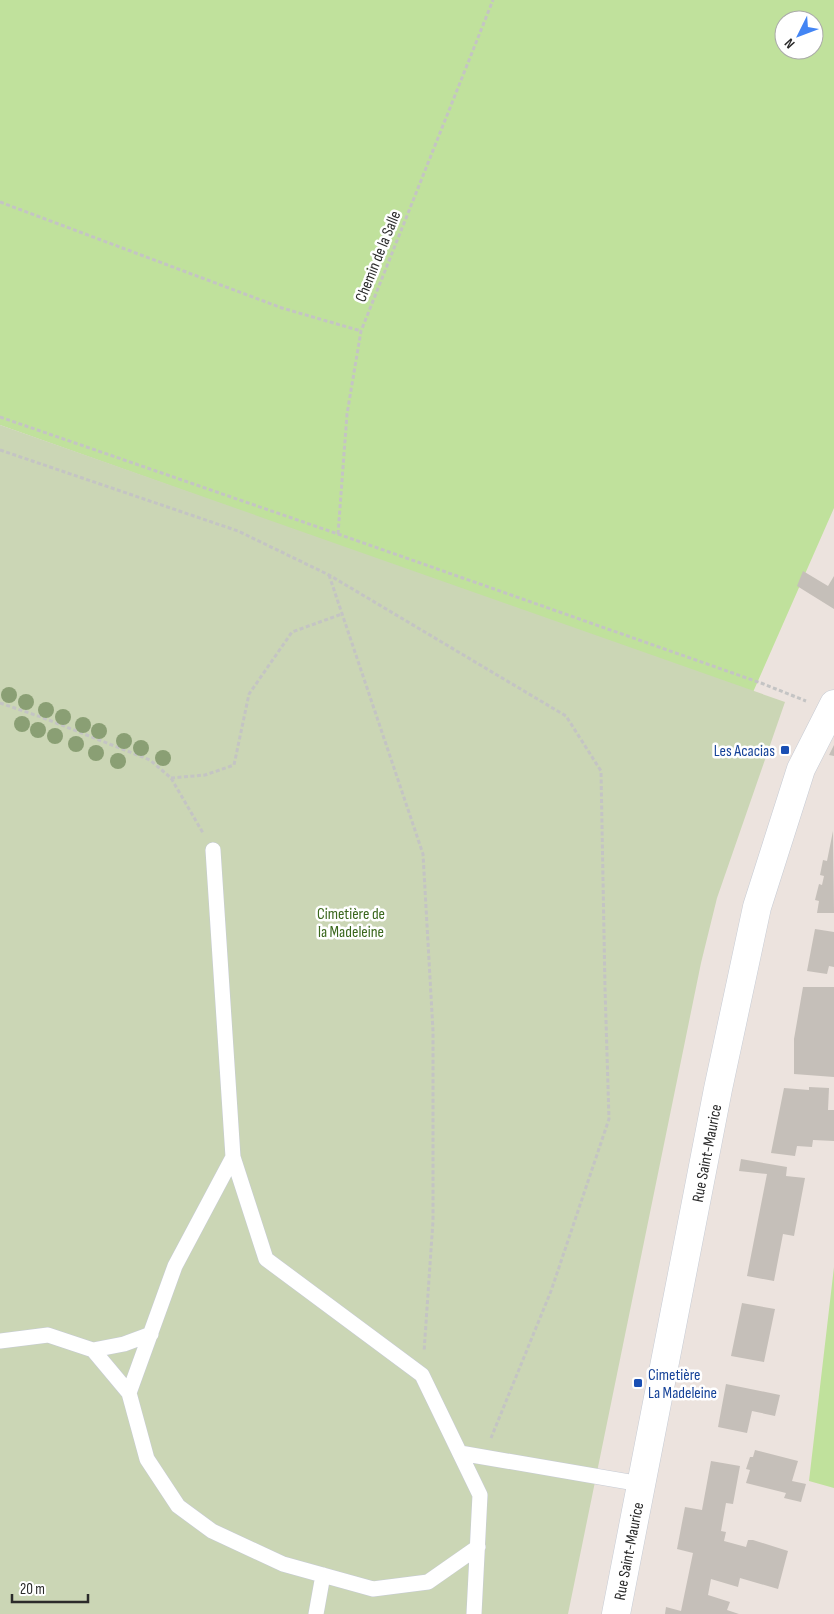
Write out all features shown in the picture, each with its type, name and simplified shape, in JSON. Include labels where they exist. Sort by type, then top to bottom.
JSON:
[{"type":"street","name":"Rue Saint-Maurice","points":[[616,1614],[718,1089],[757,907],[801,768],[834,704]]},
{"type":"lane","points":[[213,850],[233,1157],[266,1259],[422,1375],[480,1495],[474,1614]]},
{"type":"lane","points":[[129,1393],[175,1266],[233,1157]]},
{"type":"lane","points":[[0,1340],[48,1335],[93,1350],[124,1344],[151,1334]]},
{"type":"lane","points":[[93,1350],[129,1393],[147,1459],[178,1506],[212,1531],[283,1564],[373,1589],[428,1582],[478,1547]]},
{"type":"lane","points":[[460,1453],[641,1484]]},
{"type":"lane","points":[[316,1614],[323,1575]]},
{"type":"path","name":"Chemin de la Salle","points":[[338,534],[347,414],[361,330],[493,0]]},
{"type":"path","points":[[0,202],[282,308],[361,330]]},
{"type":"path","points":[[0,417],[761,683],[805,701]]},
{"type":"path","points":[[0,450],[238,531],[328,575],[566,716],[601,771],[604,978],[609,1119],[551,1291],[489,1443],[487,1458]]},
{"type":"path","points":[[328,575],[423,854],[433,1031],[433,1221],[422,1375]]},
{"type":"path","points":[[171,778],[205,775],[234,765],[249,694],[292,632],[342,614]]},
{"type":"path","points":[[0,703],[150,760],[171,778],[213,850]]},
{"type":"green space","points":[[0,0],[834,0],[834,508],[750,699],[317,538],[0,425]]},
{"type":"green space","name":"Cimetière de la Madeleine","points":[[0,425],[785,702],[717,898],[701,963],[568,1614],[0,1614]]},
{"type":"green space","points":[[834,1267],[834,1488],[809,1481]]},
{"type":"building","points":[[803,571],[828,586],[834,576],[834,609],[797,586]]},
{"type":"building","points":[[834,745],[834,756],[829,755]]},
{"type":"building","points":[[833,831],[834,913],[817,913],[819,901],[815,900],[819,884],[822,885],[824,876],[820,875],[823,860],[827,861]]},
{"type":"building","points":[[815,929],[834,932],[834,967],[829,966],[827,974],[807,971]]},
{"type":"building","points":[[803,987],[834,987],[834,1077],[794,1074],[794,1039]]},
{"type":"building","points":[[809,1087],[829,1088],[828,1110],[834,1110],[834,1141],[813,1140],[812,1147],[797,1146],[795,1156],[771,1153],[784,1088],[809,1090]]},
{"type":"building","points":[[741,1159],[787,1167],[786,1176],[805,1178],[794,1236],[783,1234],[774,1281],[747,1276],[767,1174],[739,1171]]},
{"type":"building","points":[[742,1303],[775,1309],[764,1362],[731,1356]]},
{"type":"building","points":[[726,1384],[780,1395],[775,1416],[752,1411],[747,1433],[718,1427]]},
{"type":"building","points":[[755,1450],[798,1461],[792,1481],[806,1484],[801,1502],[784,1498],[786,1493],[746,1483],[750,1470],[746,1469],[750,1457],[753,1457]]},
{"type":"building","points":[[711,1461],[740,1466],[733,1504],[726,1503],[721,1531],[726,1532],[724,1541],[746,1547],[748,1540],[753,1540],[788,1551],[778,1589],[740,1578],[738,1587],[711,1579],[708,1595],[730,1602],[727,1610],[739,1614],[665,1614],[666,1607],[681,1611],[693,1553],[677,1549],[685,1507],[702,1510]]},
{"type":"place","name":"Les Acacias","points":[[785,750]]},
{"type":"place","name":"Cimetière La Madeleine","points":[[638,1383]]}]
